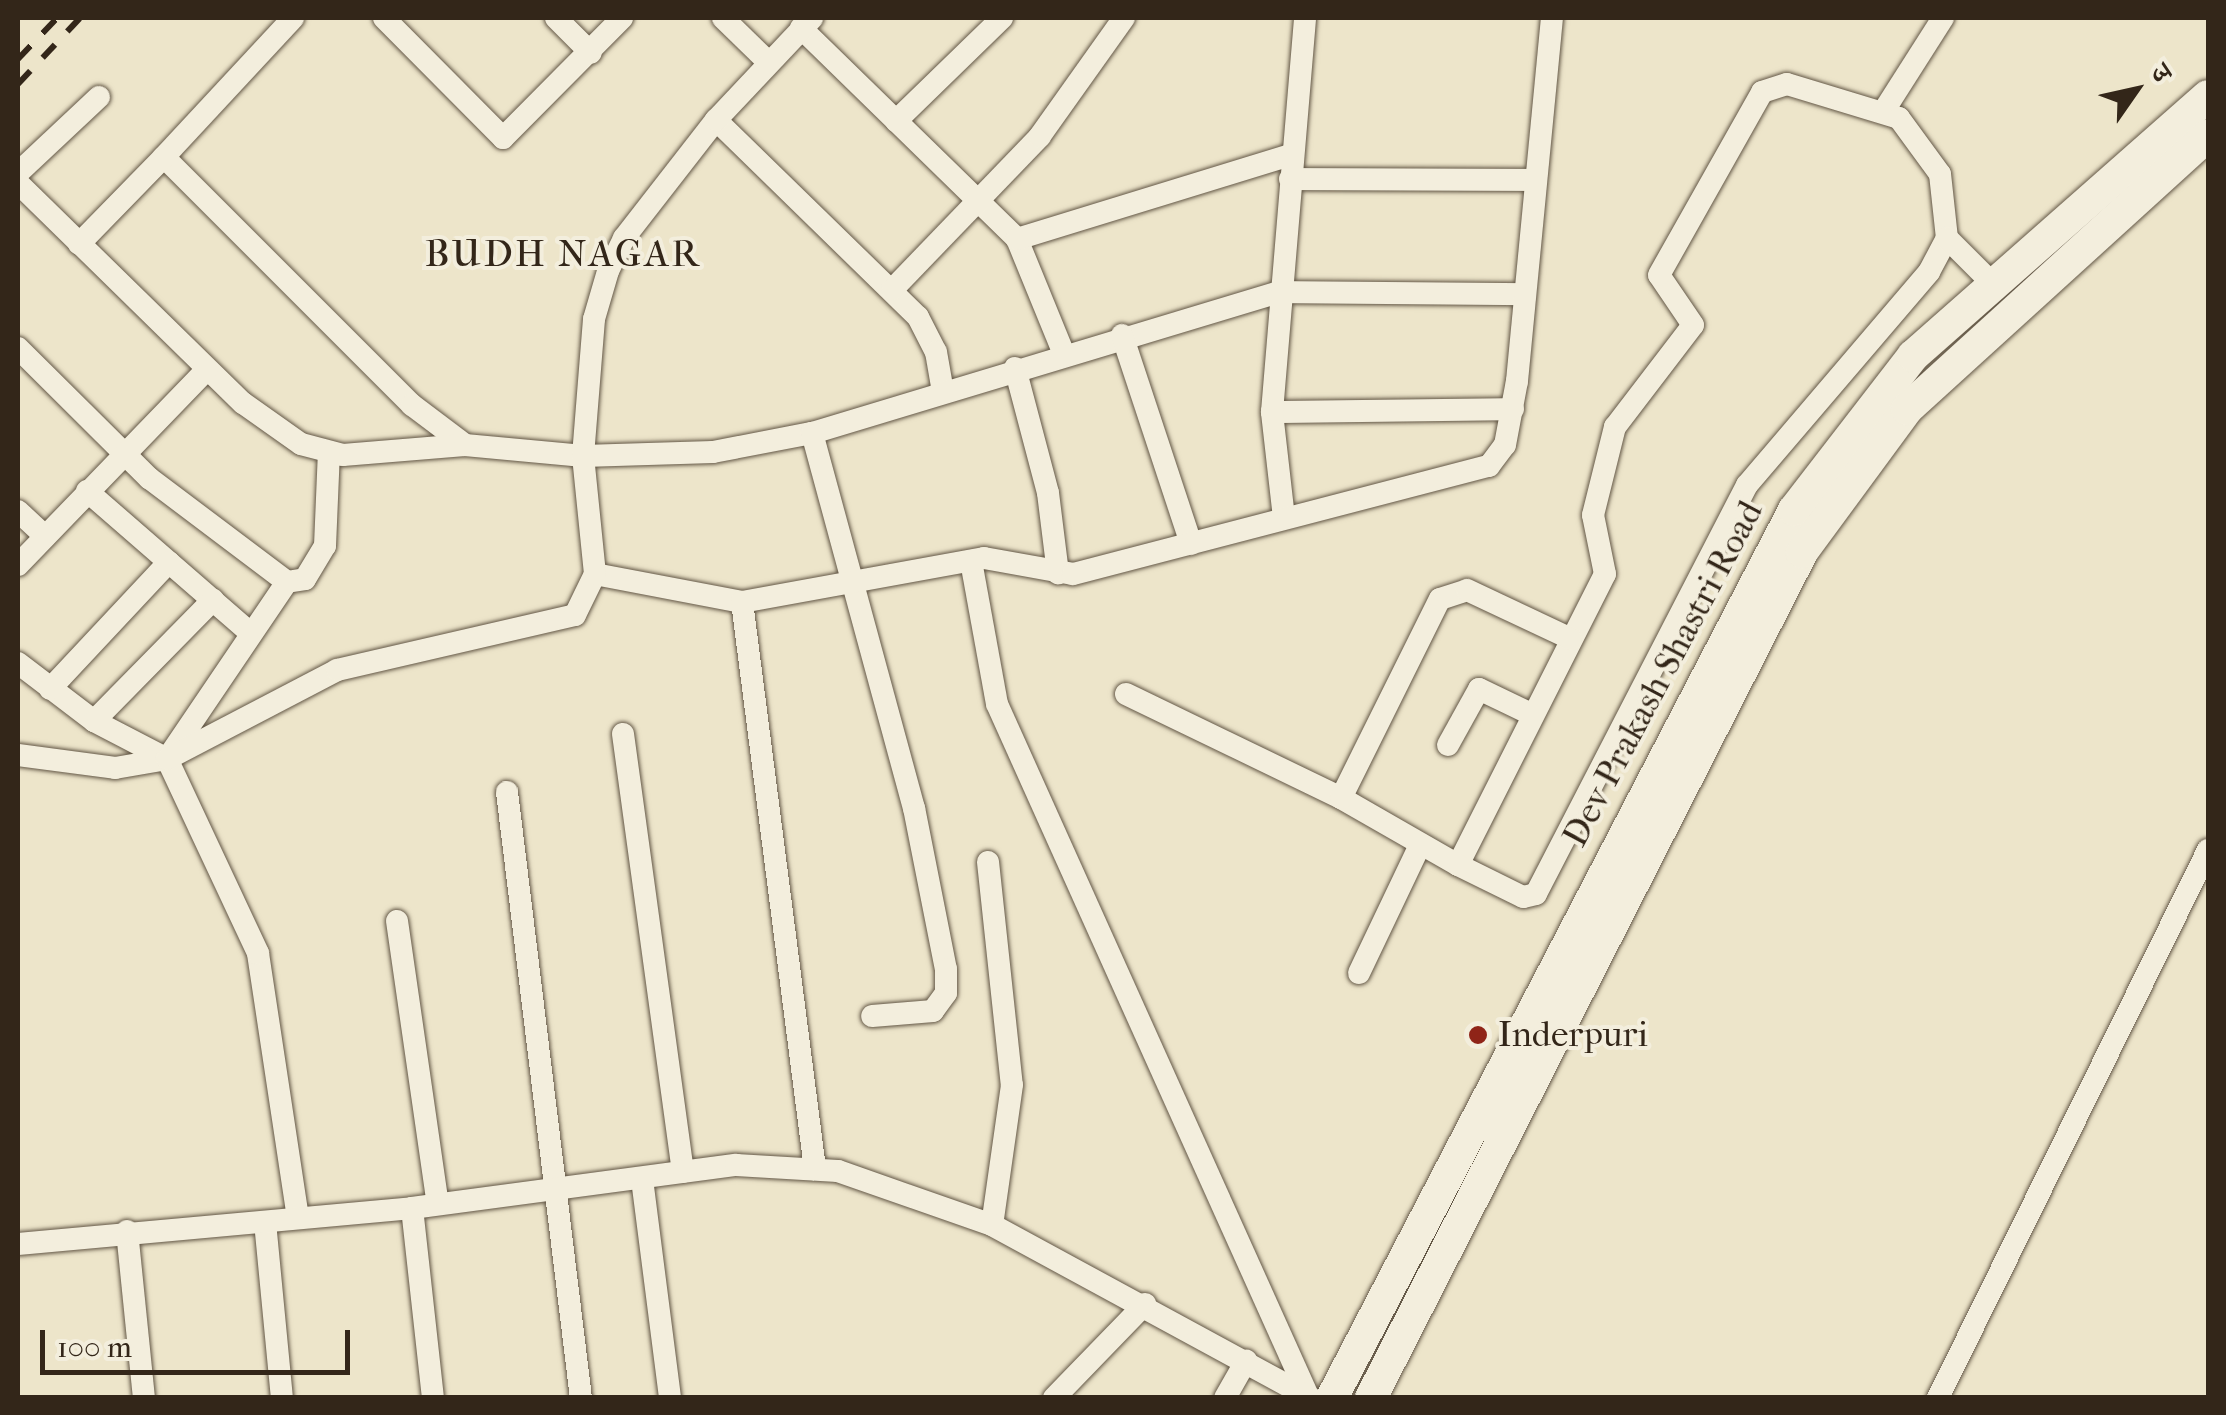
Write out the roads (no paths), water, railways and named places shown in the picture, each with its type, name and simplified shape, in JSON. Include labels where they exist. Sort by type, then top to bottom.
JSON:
[{"type":"street","points":[[78,244],[293,18]]},
{"type":"street","points":[[384,18],[503,138],[622,18]]},
{"type":"street","points":[[556,18],[591,53]]},
{"type":"street","points":[[723,18],[767,61]]},
{"type":"street","points":[[896,121],[1002,18]]},
{"type":"street","points":[[893,289],[1063,107],[1124,18]]},
{"type":"street","points":[[1284,518],[1272,412],[1290,167],[1306,18]]},
{"type":"street","points":[[594,574],[742,602],[850,588],[970,560],[1058,573],[1472,475],[1498,458],[1513,410],[1521,294],[1552,18]]},
{"type":"street","points":[[1884,109],[1944,18]]},
{"type":"street","points":[[18,756],[115,768],[167,759],[337,670],[560,622],[587,600],[594,574],[583,456],[594,319],[608,271],[624,238],[716,120],[806,23],[896,121],[1017,239],[1063,352]]},
{"type":"street","points":[[1458,864],[1605,574],[1592,514],[1615,427],[1694,324],[1659,275],[1762,92],[1787,84],[1884,109],[1934,161],[1948,238],[1994,285]]},
{"type":"street","name":"Dev Prakash Shastri Road","points":[[1317,1397],[1794,510],[1870,404],[1994,285],[2208,96]]},
{"type":"street","points":[[18,173],[99,97]]},
{"type":"street","points":[[716,120],[893,289],[929,333],[943,392]]},
{"type":"street","name":"Dev Prakash Shastri Road","points":[[1371,1398],[1389,1383],[1802,552],[1908,409],[2208,135]]},
{"type":"street","points":[[164,157],[412,405],[465,445]]},
{"type":"street","points":[[1017,239],[1290,167],[1536,180]]},
{"type":"street","points":[[18,182],[206,370],[280,432],[329,452],[465,445],[583,456],[713,452],[812,433],[1063,352],[1280,292],[1521,294]]},
{"type":"street","points":[[1126,694],[1341,798],[1420,845],[1523,897],[1536,894],[1747,485],[1929,272],[1948,238]]},
{"type":"street","points":[[1122,335],[1191,544]]},
{"type":"street","points":[[18,348],[122,453],[287,582]]},
{"type":"street","points":[[1014,368],[1048,493],[1058,573]]},
{"type":"street","points":[[18,565],[206,370]]},
{"type":"street","points":[[1272,412],[1513,410]]},
{"type":"street","points":[[812,433],[850,588],[914,808],[946,969],[946,994],[934,1011],[872,1016]]},
{"type":"street","points":[[167,759],[249,632],[287,582],[305,579],[324,546],[329,452]]},
{"type":"street","points":[[87,491],[249,632]]},
{"type":"street","points":[[18,511],[45,536]]},
{"type":"street","points":[[970,560],[997,704],[1317,1397]]},
{"type":"street","points":[[50,689],[169,562]]},
{"type":"street","points":[[1341,798],[1446,595],[1474,592],[1572,639]]},
{"type":"street","points":[[94,722],[213,600]]},
{"type":"street","points":[[742,602],[815,1169]]},
{"type":"street","points":[[18,664],[94,722],[167,759],[258,953],[298,1218]]},
{"type":"street","points":[[1448,745],[1479,689],[1533,715]]},
{"type":"street","points":[[624,734],[683,1172]]},
{"type":"street","points":[[507,792],[581,1398]]},
{"type":"street","points":[[1359,973],[1420,845]]},
{"type":"street","points":[[1938,1398],[2208,850]]},
{"type":"street","points":[[988,862],[1012,1085],[992,1225]]},
{"type":"street","points":[[396,922],[438,1204]]},
{"type":"street","points":[[18,1244],[127,1231],[412,1208],[683,1172],[815,1169],[992,1225],[1317,1397]]},
{"type":"street","points":[[642,1180],[670,1398]]},
{"type":"street","points":[[412,1208],[433,1398]]},
{"type":"street","points":[[265,1222],[282,1398]]},
{"type":"street","points":[[127,1231],[144,1398]]},
{"type":"street","points":[[1054,1398],[1145,1304]]},
{"type":"street","points":[[1225,1398],[1246,1361]]},
{"type":"railway","points":[[18,59],[57,18]]},
{"type":"railway","points":[[18,84],[80,18]]},
{"type":"place","name":"Inderpuri","points":[[1478,1035]]},
{"type":"district","name":"BUDH NAGAR","points":[[563,254]]}]
